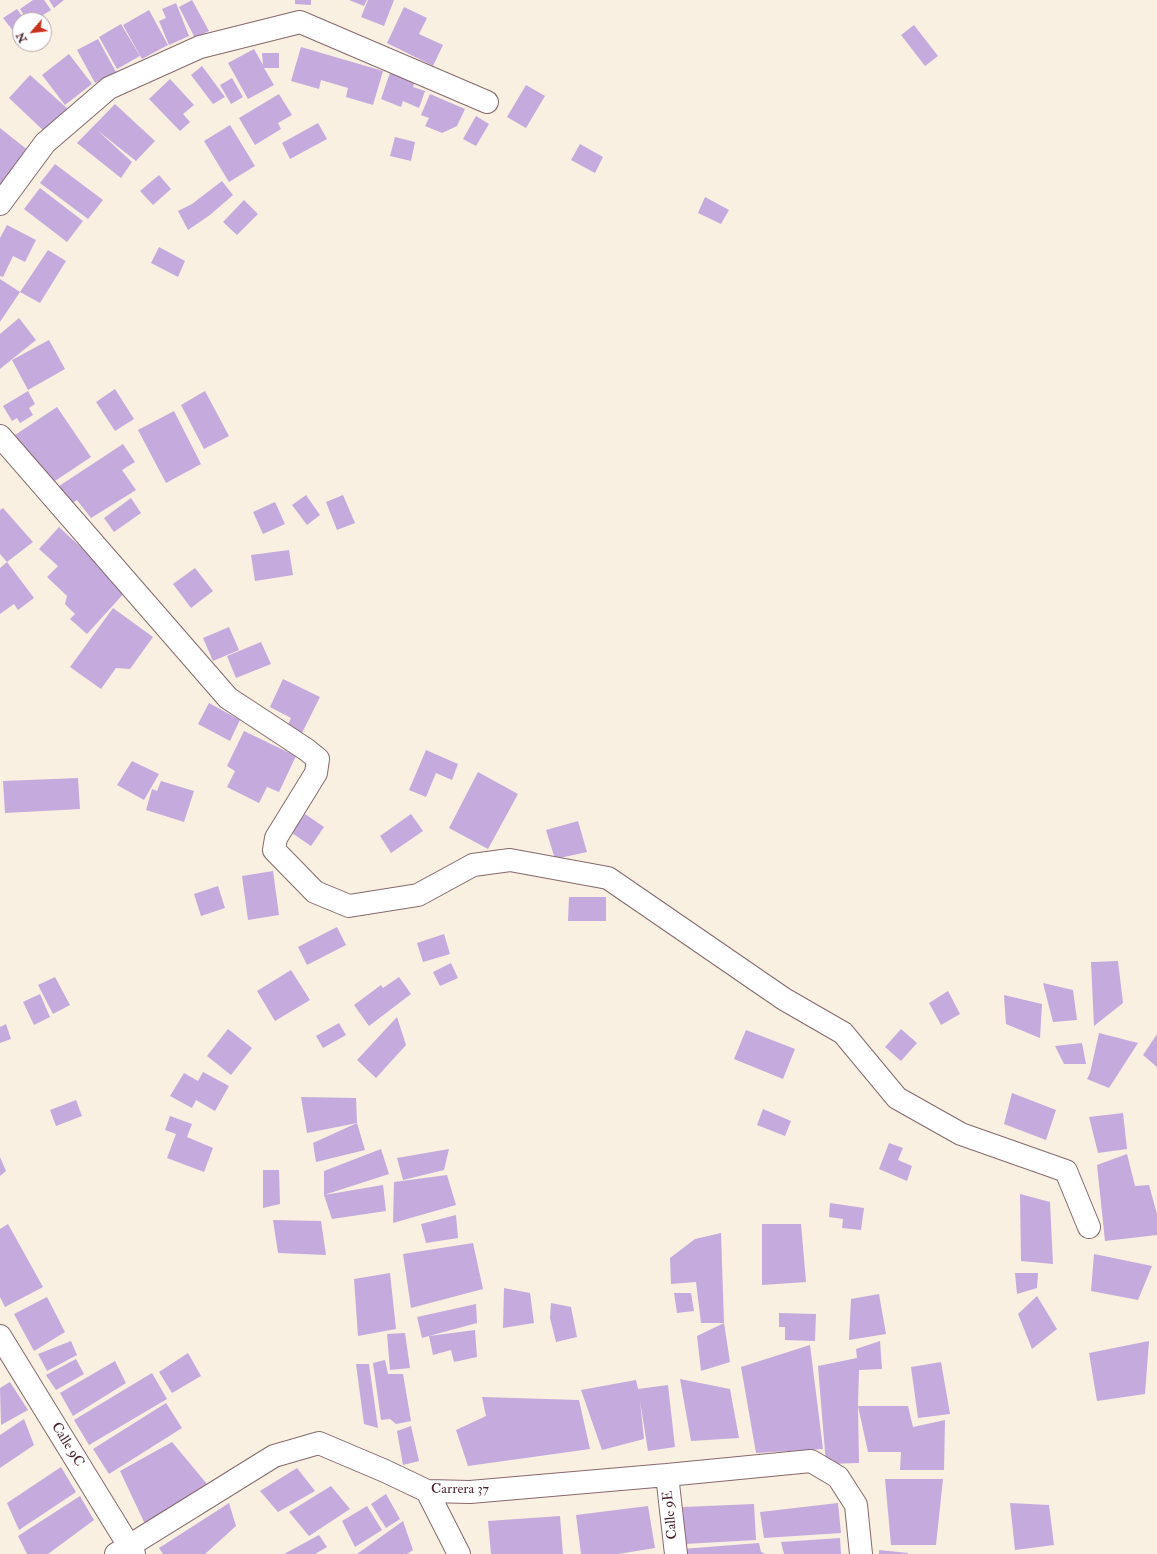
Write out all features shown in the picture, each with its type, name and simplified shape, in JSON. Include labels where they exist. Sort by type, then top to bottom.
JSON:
[{"type":"street","points":[[0,204],[45,143],[108,88],[200,47],[300,22],[487,102]]},
{"type":"street","points":[[0,436],[228,698],[307,750],[318,759],[316,773],[276,838],[274,850],[315,892],[349,906],[418,895],[473,864],[510,860],[608,878],[784,999],[843,1033],[897,1098],[960,1134],[1066,1171],[1089,1227]]},
{"type":"street","name":"Calle 9C","points":[[0,1336],[126,1551]]},
{"type":"street","name":"Carrera 37","points":[[126,1551],[274,1456],[319,1443],[385,1471],[427,1491],[470,1492],[811,1461],[838,1477],[856,1505],[861,1554]]},
{"type":"street","name":"Calle 9E","points":[[667,1475],[676,1554]]},
{"type":"street","points":[[427,1491],[459,1554]]},
{"type":"building","points":[[33,0],[44,0],[51,10],[48,12],[22,12],[20,9]]},
{"type":"building","points":[[49,0],[64,0],[54,8]]},
{"type":"building","points":[[192,0],[209,31],[195,38],[179,7]]},
{"type":"building","points":[[295,0],[311,0],[311,5],[295,4]]},
{"type":"building","points":[[349,0],[367,0],[364,6]]},
{"type":"building","points":[[368,0],[394,0],[384,26],[361,17]]},
{"type":"building","points":[[176,3],[189,36],[169,45],[159,21],[166,18],[162,9]]},
{"type":"building","points":[[404,7],[427,18],[419,34],[443,45],[433,66],[387,43]]},
{"type":"building","points":[[17,9],[19,12],[12,12]]},
{"type":"building","points":[[149,10],[168,45],[142,59],[123,25]]},
{"type":"building","points":[[12,12],[12,29],[3,18]]},
{"type":"building","points":[[121,24],[140,56],[117,69],[99,37]]},
{"type":"building","points":[[914,25],[938,56],[925,66],[901,35]]},
{"type":"building","points":[[98,39],[116,72],[95,83],[77,50]]},
{"type":"building","points":[[301,47],[383,71],[373,105],[346,97],[348,88],[321,80],[319,89],[291,81]]},
{"type":"building","points":[[254,49],[263,65],[262,53],[279,53],[279,68],[264,68],[274,85],[248,99],[228,63]]},
{"type":"building","points":[[69,54],[92,84],[65,105],[42,75]]},
{"type":"building","points":[[202,66],[225,97],[213,104],[191,75]]},
{"type":"building","points":[[391,70],[416,79],[413,87],[425,91],[419,108],[403,101],[401,107],[381,99]]},
{"type":"building","points":[[30,75],[69,110],[47,134],[9,98]]},
{"type":"building","points":[[232,78],[243,97],[231,104],[220,85]]},
{"type":"building","points":[[170,79],[194,105],[183,114],[190,122],[180,131],[149,99]]},
{"type":"building","points":[[526,85],[545,96],[526,128],[507,117]]},
{"type":"building","points":[[279,94],[292,115],[278,123],[281,129],[255,145],[239,118]]},
{"type":"building","points":[[430,94],[465,109],[457,126],[442,133],[425,126],[429,118],[421,115]]},
{"type":"building","points":[[115,104],[155,141],[136,161],[97,130],[132,162],[121,178],[77,143]]},
{"type":"building","points":[[476,116],[489,124],[476,146],[463,139]]},
{"type":"building","points":[[318,123],[327,139],[290,159],[282,143]]},
{"type":"building","points":[[230,125],[255,166],[229,182],[204,141]]},
{"type":"building","points":[[0,128],[29,151],[0,190]]},
{"type":"building","points":[[395,137],[415,142],[411,161],[390,156]]},
{"type":"building","points":[[580,144],[603,157],[595,173],[571,160]]},
{"type":"building","points":[[55,164],[103,200],[88,219],[40,183]]},
{"type":"building","points":[[159,175],[171,189],[153,205],[140,191]]},
{"type":"building","points":[[222,181],[233,195],[210,215],[188,230],[178,211],[192,204]]},
{"type":"building","points":[[40,188],[83,221],[67,242],[24,209]]},
{"type":"building","points":[[705,197],[729,210],[721,224],[698,213]]},
{"type":"building","points":[[244,200],[258,214],[237,235],[223,222]]},
{"type":"building","points":[[7,225],[36,240],[25,262],[13,256],[3,277],[0,276],[0,238]]},
{"type":"building","points":[[159,247],[185,261],[178,277],[151,263]]},
{"type":"building","points":[[48,250],[66,261],[40,303],[20,292]]},
{"type":"building","points":[[0,279],[20,292],[0,322]]},
{"type":"building","points":[[19,318],[36,340],[0,369],[0,334]]},
{"type":"building","points":[[49,340],[65,369],[28,390],[12,360]]},
{"type":"building","points":[[115,389],[134,419],[115,431],[96,402]]},
{"type":"building","points":[[28,391],[35,404],[29,408],[33,415],[20,423],[17,418],[12,421],[3,406]]},
{"type":"building","points":[[205,391],[229,436],[204,449],[181,405]]},
{"type":"building","points":[[57,407],[91,457],[49,485],[12,437]]},
{"type":"building","points":[[174,411],[201,464],[166,483],[138,430]]},
{"type":"building","points":[[123,444],[135,462],[122,470],[136,490],[91,518],[77,500],[68,506],[56,488]]},
{"type":"building","points":[[306,495],[320,515],[307,525],[292,505]]},
{"type":"building","points":[[343,495],[355,523],[337,530],[326,502]]},
{"type":"building","points":[[131,498],[141,513],[114,532],[104,518]]},
{"type":"building","points":[[275,502],[285,524],[263,534],[253,512]]},
{"type":"building","points":[[3,508],[33,542],[7,562],[0,554],[0,510]]},
{"type":"building","points":[[59,527],[127,590],[87,634],[70,619],[75,614],[65,604],[67,596],[47,577],[58,566],[39,549]]},
{"type":"building","points":[[289,550],[293,575],[255,581],[251,555]]},
{"type":"building","points":[[7,562],[34,598],[18,610],[14,604],[0,614],[0,568]]},
{"type":"building","points":[[195,568],[213,591],[191,608],[173,584]]},
{"type":"building","points":[[113,608],[153,637],[130,669],[116,668],[101,689],[70,667]]},
{"type":"building","points":[[229,627],[239,650],[213,661],[203,638]]},
{"type":"building","points":[[261,642],[271,664],[236,678],[227,656]]},
{"type":"building","points":[[283,679],[320,697],[300,737],[285,730],[291,718],[270,707]]},
{"type":"building","points":[[209,703],[240,720],[230,741],[198,724]]},
{"type":"building","points":[[244,731],[296,756],[279,792],[267,787],[259,803],[227,787],[235,771],[227,766]]},
{"type":"building","points":[[426,750],[458,764],[452,780],[436,773],[426,797],[409,790]]},
{"type":"building","points":[[132,761],[159,774],[144,800],[117,785]]},
{"type":"building","points":[[478,772],[518,794],[488,849],[449,828]]},
{"type":"building","points":[[78,778],[80,809],[5,813],[3,781]]},
{"type":"building","points":[[161,781],[194,791],[184,822],[146,810],[152,789],[157,791]]},
{"type":"building","points":[[305,814],[324,827],[311,846],[292,833]]},
{"type":"building","points":[[411,814],[423,831],[391,853],[380,836]]},
{"type":"building","points":[[578,821],[587,852],[555,859],[546,830]]},
{"type":"building","points":[[273,871],[279,915],[248,920],[242,876]]},
{"type":"building","points":[[218,886],[225,908],[201,916],[194,894]]},
{"type":"building","points":[[569,897],[606,897],[606,921],[568,921]]},
{"type":"building","points":[[337,927],[346,945],[307,965],[298,947]]},
{"type":"building","points":[[444,934],[450,954],[423,962],[417,943]]},
{"type":"building","points":[[1118,961],[1123,1003],[1094,1026],[1091,962]]},
{"type":"building","points":[[451,963],[458,978],[440,986],[433,972]]},
{"type":"building","points":[[291,970],[310,1000],[275,1021],[257,991]]},
{"type":"building","points":[[55,977],[70,1005],[53,1014],[38,985]]},
{"type":"building","points":[[399,977],[411,994],[369,1026],[354,1005],[381,985],[383,988]]},
{"type":"building","points":[[1043,983],[1073,990],[1077,1020],[1053,1022]]},
{"type":"building","points":[[948,991],[960,1014],[941,1025],[929,1003]]},
{"type":"building","points":[[40,994],[50,1017],[34,1025],[23,1002]]},
{"type":"building","points":[[1004,995],[1042,1004],[1040,1038],[1006,1024]]},
{"type":"building","points":[[397,1017],[406,1045],[376,1078],[357,1060]]},
{"type":"building","points":[[339,1023],[346,1035],[323,1048],[316,1036]]},
{"type":"building","points":[[6,1024],[11,1039],[0,1043],[0,1027]]},
{"type":"building","points":[[228,1029],[252,1048],[231,1075],[207,1056]]},
{"type":"building","points":[[901,1029],[917,1043],[901,1061],[885,1047]]},
{"type":"building","points":[[746,1030],[795,1049],[783,1079],[734,1059]]},
{"type":"building","points":[[1099,1033],[1138,1043],[1109,1088],[1087,1079],[1090,1073]]},
{"type":"building","points":[[1157,1034],[1157,1067],[1143,1055]]},
{"type":"building","points":[[1082,1043],[1086,1064],[1064,1064],[1055,1046]]},
{"type":"building","points":[[203,1072],[229,1086],[215,1111],[196,1100],[192,1108],[170,1096],[184,1073],[198,1081]]},
{"type":"building","points":[[1012,1093],[1056,1110],[1046,1140],[1004,1124]]},
{"type":"building","points":[[301,1097],[356,1098],[357,1123],[307,1133]]},
{"type":"building","points":[[76,1100],[82,1116],[56,1126],[50,1110]]},
{"type":"building","points":[[763,1109],[791,1121],[785,1136],[757,1125]]},
{"type":"building","points":[[1123,1113],[1127,1149],[1098,1153],[1089,1117]]},
{"type":"building","points":[[170,1116],[192,1124],[187,1137],[213,1148],[204,1172],[167,1158],[176,1134],[165,1130]]},
{"type":"building","points":[[357,1123],[365,1150],[316,1162],[313,1143]]},
{"type":"building","points":[[889,1143],[903,1148],[898,1160],[912,1166],[907,1181],[879,1169]]},
{"type":"building","points":[[381,1149],[389,1174],[324,1195],[324,1171]]},
{"type":"building","points":[[449,1149],[444,1170],[403,1180],[397,1158]]},
{"type":"building","points":[[1127,1154],[1135,1186],[1149,1185],[1157,1214],[1157,1235],[1105,1241],[1097,1165]]},
{"type":"building","points":[[0,1157],[6,1171],[0,1176]]},
{"type":"building","points":[[263,1170],[279,1170],[280,1204],[263,1208]]},
{"type":"building","points":[[447,1175],[456,1205],[393,1223],[394,1182]]},
{"type":"building","points":[[383,1185],[386,1211],[332,1219],[324,1195]]},
{"type":"building","points":[[1020,1194],[1050,1202],[1053,1264],[1021,1261]]},
{"type":"building","points":[[830,1203],[864,1208],[861,1230],[842,1228],[843,1219],[829,1217]]},
{"type":"building","points":[[456,1215],[458,1238],[426,1243],[421,1224]]},
{"type":"building","points":[[273,1220],[321,1221],[326,1255],[278,1253]]},
{"type":"building","points":[[8,1224],[43,1287],[5,1307],[0,1297],[0,1229]]},
{"type":"building","points":[[762,1224],[801,1224],[806,1282],[762,1285]]},
{"type":"building","points":[[721,1233],[724,1323],[701,1323],[696,1282],[671,1284],[670,1258],[695,1239]]},
{"type":"building","points":[[473,1243],[483,1289],[411,1308],[403,1254]]},
{"type":"building","points":[[1094,1254],[1152,1266],[1138,1300],[1091,1291]]},
{"type":"building","points":[[390,1273],[396,1329],[358,1336],[354,1279]]},
{"type":"building","points":[[1015,1273],[1038,1273],[1037,1288],[1017,1294]]},
{"type":"building","points":[[504,1288],[530,1293],[534,1323],[503,1328]]},
{"type":"building","points":[[674,1293],[691,1293],[694,1311],[677,1313]]},
{"type":"building","points":[[879,1294],[886,1334],[849,1340],[851,1299]]},
{"type":"building","points":[[1037,1296],[1057,1329],[1032,1349],[1018,1314]]},
{"type":"building","points":[[47,1297],[65,1332],[34,1351],[14,1314]]},
{"type":"building","points":[[551,1303],[571,1307],[577,1337],[556,1342],[550,1318]]},
{"type":"building","points":[[476,1304],[477,1323],[422,1338],[417,1317]]},
{"type":"building","points":[[779,1313],[816,1314],[815,1341],[785,1340],[785,1327],[779,1327]]},
{"type":"building","points":[[724,1323],[730,1362],[701,1371],[697,1336]]},
{"type":"building","points":[[475,1330],[477,1357],[454,1362],[451,1350],[433,1355],[429,1336]]},
{"type":"building","points":[[405,1333],[410,1368],[390,1370],[387,1334]]},
{"type":"building","points":[[71,1341],[77,1355],[47,1371],[38,1354]]},
{"type":"building","points":[[880,1341],[882,1369],[859,1370],[859,1463],[826,1464],[818,1366],[857,1358],[856,1349]]},
{"type":"building","points":[[1149,1341],[1145,1394],[1097,1401],[1089,1353]]},
{"type":"building","points":[[810,1345],[823,1449],[756,1453],[741,1367]]},
{"type":"building","points":[[188,1353],[201,1376],[172,1393],[159,1372]]},
{"type":"building","points":[[76,1359],[84,1374],[56,1390],[46,1375]]},
{"type":"building","points":[[385,1360],[388,1374],[403,1374],[411,1421],[396,1424],[390,1419],[381,1420],[373,1363]]},
{"type":"building","points":[[115,1361],[126,1383],[73,1416],[60,1393]]},
{"type":"building","points":[[941,1362],[950,1414],[918,1418],[911,1367]]},
{"type":"building","points":[[356,1364],[369,1364],[378,1428],[364,1424]]},
{"type":"building","points":[[152,1373],[167,1399],[89,1445],[74,1420]]},
{"type":"building","points":[[680,1379],[730,1389],[739,1438],[691,1441]]},
{"type":"building","points":[[636,1380],[638,1389],[668,1385],[675,1447],[648,1451],[640,1401],[644,1439],[602,1450],[581,1390]]},
{"type":"building","points":[[10,1382],[28,1410],[1,1425],[0,1388]]},
{"type":"building","points":[[482,1397],[579,1400],[590,1449],[468,1466],[456,1430],[486,1416]]},
{"type":"building","points":[[166,1403],[182,1428],[109,1474],[93,1449]]},
{"type":"building","points":[[858,1406],[908,1406],[913,1427],[945,1420],[944,1470],[900,1470],[901,1452],[868,1452]]},
{"type":"building","points":[[24,1419],[34,1445],[0,1468],[0,1435]]},
{"type":"building","points":[[411,1426],[419,1461],[403,1465],[397,1431]]},
{"type":"building","points":[[172,1442],[207,1484],[145,1524],[120,1471]]},
{"type":"building","points":[[61,1467],[76,1492],[19,1530],[7,1503]]},
{"type":"building","points":[[297,1468],[315,1491],[278,1512],[260,1491]]},
{"type":"building","points":[[885,1479],[943,1479],[936,1545],[891,1545]]},
{"type":"building","points":[[331,1486],[350,1509],[309,1536],[289,1512]]},
{"type":"building","points":[[386,1494],[400,1519],[386,1528],[371,1504]]},
{"type":"building","points":[[80,1496],[94,1520],[48,1554],[27,1554],[18,1536]]},
{"type":"building","points":[[229,1503],[236,1526],[205,1554],[163,1554],[159,1548]]},
{"type":"building","points":[[838,1503],[841,1533],[764,1538],[760,1512]]},
{"type":"building","points":[[1010,1503],[1049,1505],[1054,1545],[1015,1550]]},
{"type":"building","points":[[754,1504],[756,1540],[685,1544],[683,1507]]},
{"type":"building","points":[[367,1506],[382,1530],[355,1547],[342,1521]]},
{"type":"building","points":[[648,1506],[655,1548],[618,1554],[581,1554],[576,1515]]},
{"type":"building","points":[[560,1516],[563,1554],[491,1554],[488,1521]]},
{"type":"building","points":[[403,1521],[413,1550],[407,1554],[357,1554]]},
{"type":"building","points":[[319,1535],[327,1547],[315,1554],[284,1554]]},
{"type":"building","points":[[840,1538],[841,1554],[784,1554],[781,1542]]},
{"type":"building","points":[[759,1543],[761,1552],[766,1554],[682,1554],[682,1549]]},
{"type":"building","points":[[879,1550],[908,1553],[908,1554],[879,1554]]}]
